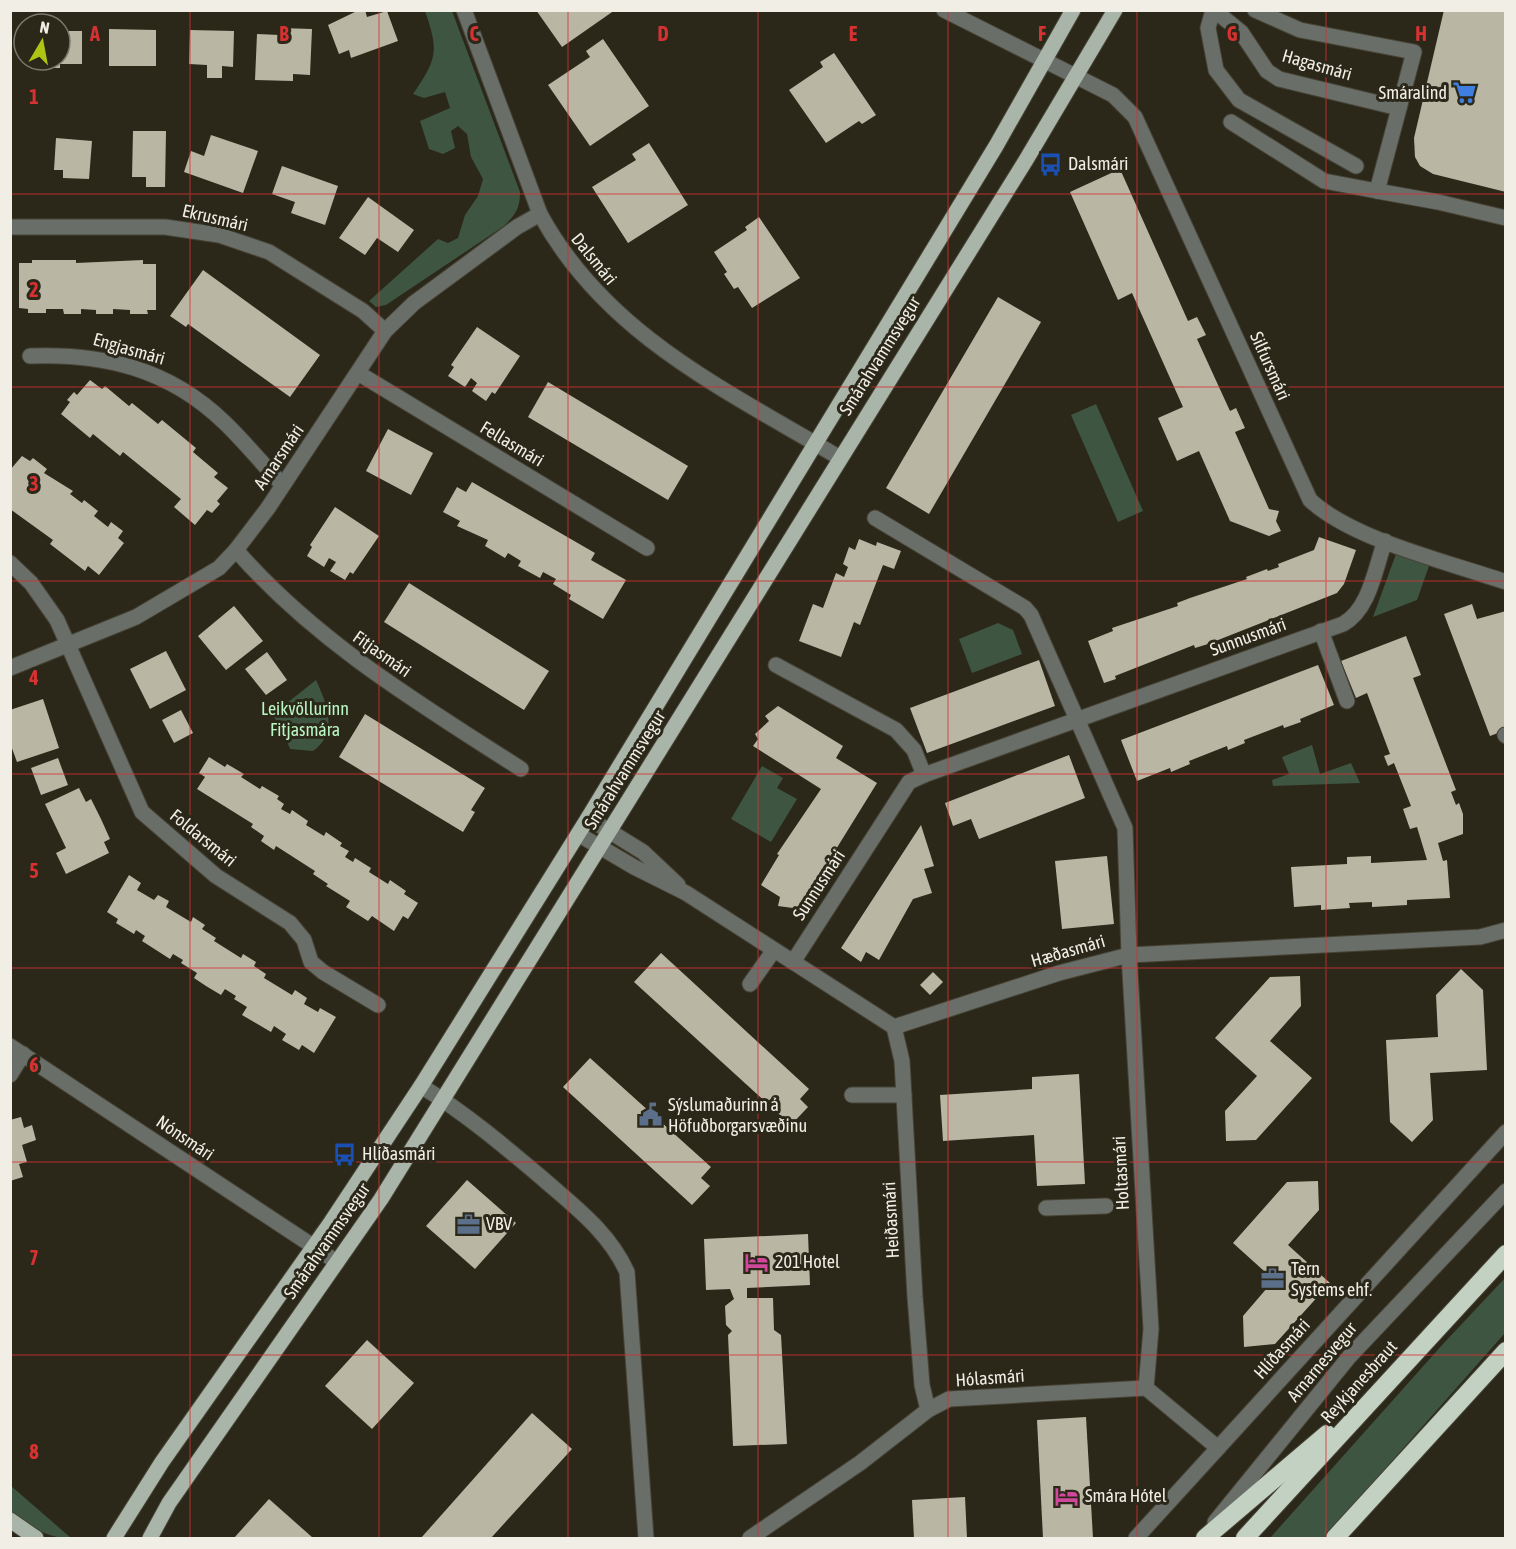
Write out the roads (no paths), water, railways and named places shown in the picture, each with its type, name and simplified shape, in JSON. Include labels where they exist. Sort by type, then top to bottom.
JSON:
[{"type":"highway","name":"Reykjanesbraut","points":[[1245,1539],[1506,1254]]},
{"type":"highway","points":[[1335,1539],[1506,1351]]},
{"type":"highway","points":[[1203,1539],[1387,1382]]},
{"type":"highway","points":[[1352,1539],[1400,1465]]},
{"type":"main road","name":"Smárahvammsvegur","points":[[114,1539],[162,1462],[314,1247],[421,1086],[588,818],[1046,61],[1073,10]]},
{"type":"main road","name":"Smárahvammsvegur","points":[[150,1539],[169,1503],[337,1262],[443,1100],[1077,77],[1115,10]]},
{"type":"main road","points":[[10,1520],[36,1539]]},
{"type":"street","name":"Dalsmári","points":[[464,10],[540,214],[554,240],[578,273],[608,306],[646,339],[840,458]]},
{"type":"street","name":"Hagasmári","points":[[1213,10],[1241,32],[1267,71],[1280,79],[1399,108]]},
{"type":"street","points":[[1213,10],[1208,28],[1216,70],[1239,100],[1356,166]]},
{"type":"street","name":"Hagasmári","points":[[1255,10],[1300,30],[1414,52],[1377,191]]},
{"type":"street","name":"Silfursmári","points":[[950,12],[1113,95],[1126,106],[1144,133],[1310,500],[1340,522],[1385,541],[1506,582]]},
{"type":"street","points":[[1232,122],[1324,181],[1438,201],[1506,218]]},
{"type":"street","name":"Arnarsmári","points":[[10,668],[136,618],[191,587],[219,568],[236,550],[283,485],[385,331],[414,303],[517,227],[540,214]]},
{"type":"street","name":"Ekrusmári","points":[[10,227],[165,227],[219,235],[269,252],[363,311],[385,331]]},
{"type":"street","name":"Engjasmári","points":[[30,356],[73,354],[105,360],[164,380],[192,396],[224,421],[283,485]]},
{"type":"street","name":"Fellasmári","points":[[357,373],[647,548]]},
{"type":"street","points":[[875,518],[953,574],[1025,608],[1031,615],[1125,828],[1129,955]]},
{"type":"street","name":"Sunnusmári","points":[[793,962],[909,782],[1348,621],[1358,611],[1385,541]]},
{"type":"street","name":"Fitjasmári","points":[[236,550],[255,573],[343,651],[521,769]]},
{"type":"street","name":"Foldarsmári","points":[[10,563],[31,583],[57,620],[70,645],[133,798],[142,812],[216,876],[290,923],[304,940],[311,962],[323,972],[378,1005]]},
{"type":"street","points":[[1321,631],[1347,701]]},
{"type":"street","points":[[776,666],[896,730],[914,750],[924,775]]},
{"type":"street","points":[[588,818],[643,852],[686,893]]},
{"type":"street","points":[[578,834],[686,893],[894,1027]]},
{"type":"street","name":"Hæðasmári","points":[[894,1027],[1059,974],[1129,955],[1480,937],[1506,930]]},
{"type":"street","points":[[750,984],[774,950]]},
{"type":"street","name":"Holtasmári","points":[[1129,955],[1150,1329],[1146,1388]]},
{"type":"street","name":"Heiðasmári","points":[[894,1027],[902,1061],[916,1319],[922,1385],[928,1410]]},
{"type":"street","points":[[10,1075],[17,1050]]},
{"type":"street","name":"Nónsmári","points":[[17,1050],[337,1262]]},
{"type":"street","points":[[421,1086],[486,1130],[585,1215],[619,1253],[627,1272],[646,1539]]},
{"type":"street","points":[[852,1095],[904,1095]]},
{"type":"street","name":"Hlíðasmári","points":[[1136,1539],[1506,1132]]},
{"type":"street","name":"Arnarnesvegur","points":[[1203,1539],[1349,1357],[1506,1191]]},
{"type":"street","points":[[1046,1208],[1106,1206]]},
{"type":"street","points":[[1146,1388],[1218,1448]]},
{"type":"street","name":"Hólasmári","points":[[750,1539],[860,1463],[928,1410],[949,1399],[1146,1388]]},
{"type":"place","name":"Smáralind","points":[[1465,93]]},
{"type":"place","name":"Dalsmári","points":[[1050,164]]},
{"type":"place","name":"Sýslumaðurinn á Höfuðborgarsvæðinu","points":[[650,1115]]},
{"type":"place","name":"Hlíðasmári","points":[[344,1154]]},
{"type":"place","name":"VBV","points":[[468,1224]]},
{"type":"place","name":"201 Hotel","points":[[757,1262]]},
{"type":"place","name":"Tern Systems ehf.","points":[[1273,1279]]},
{"type":"place","name":"Smára Hótel","points":[[1067,1496]]},
{"type":"park label","name":"Leikvöllurinn Fitjasmára","points":[[305,719]]}]
